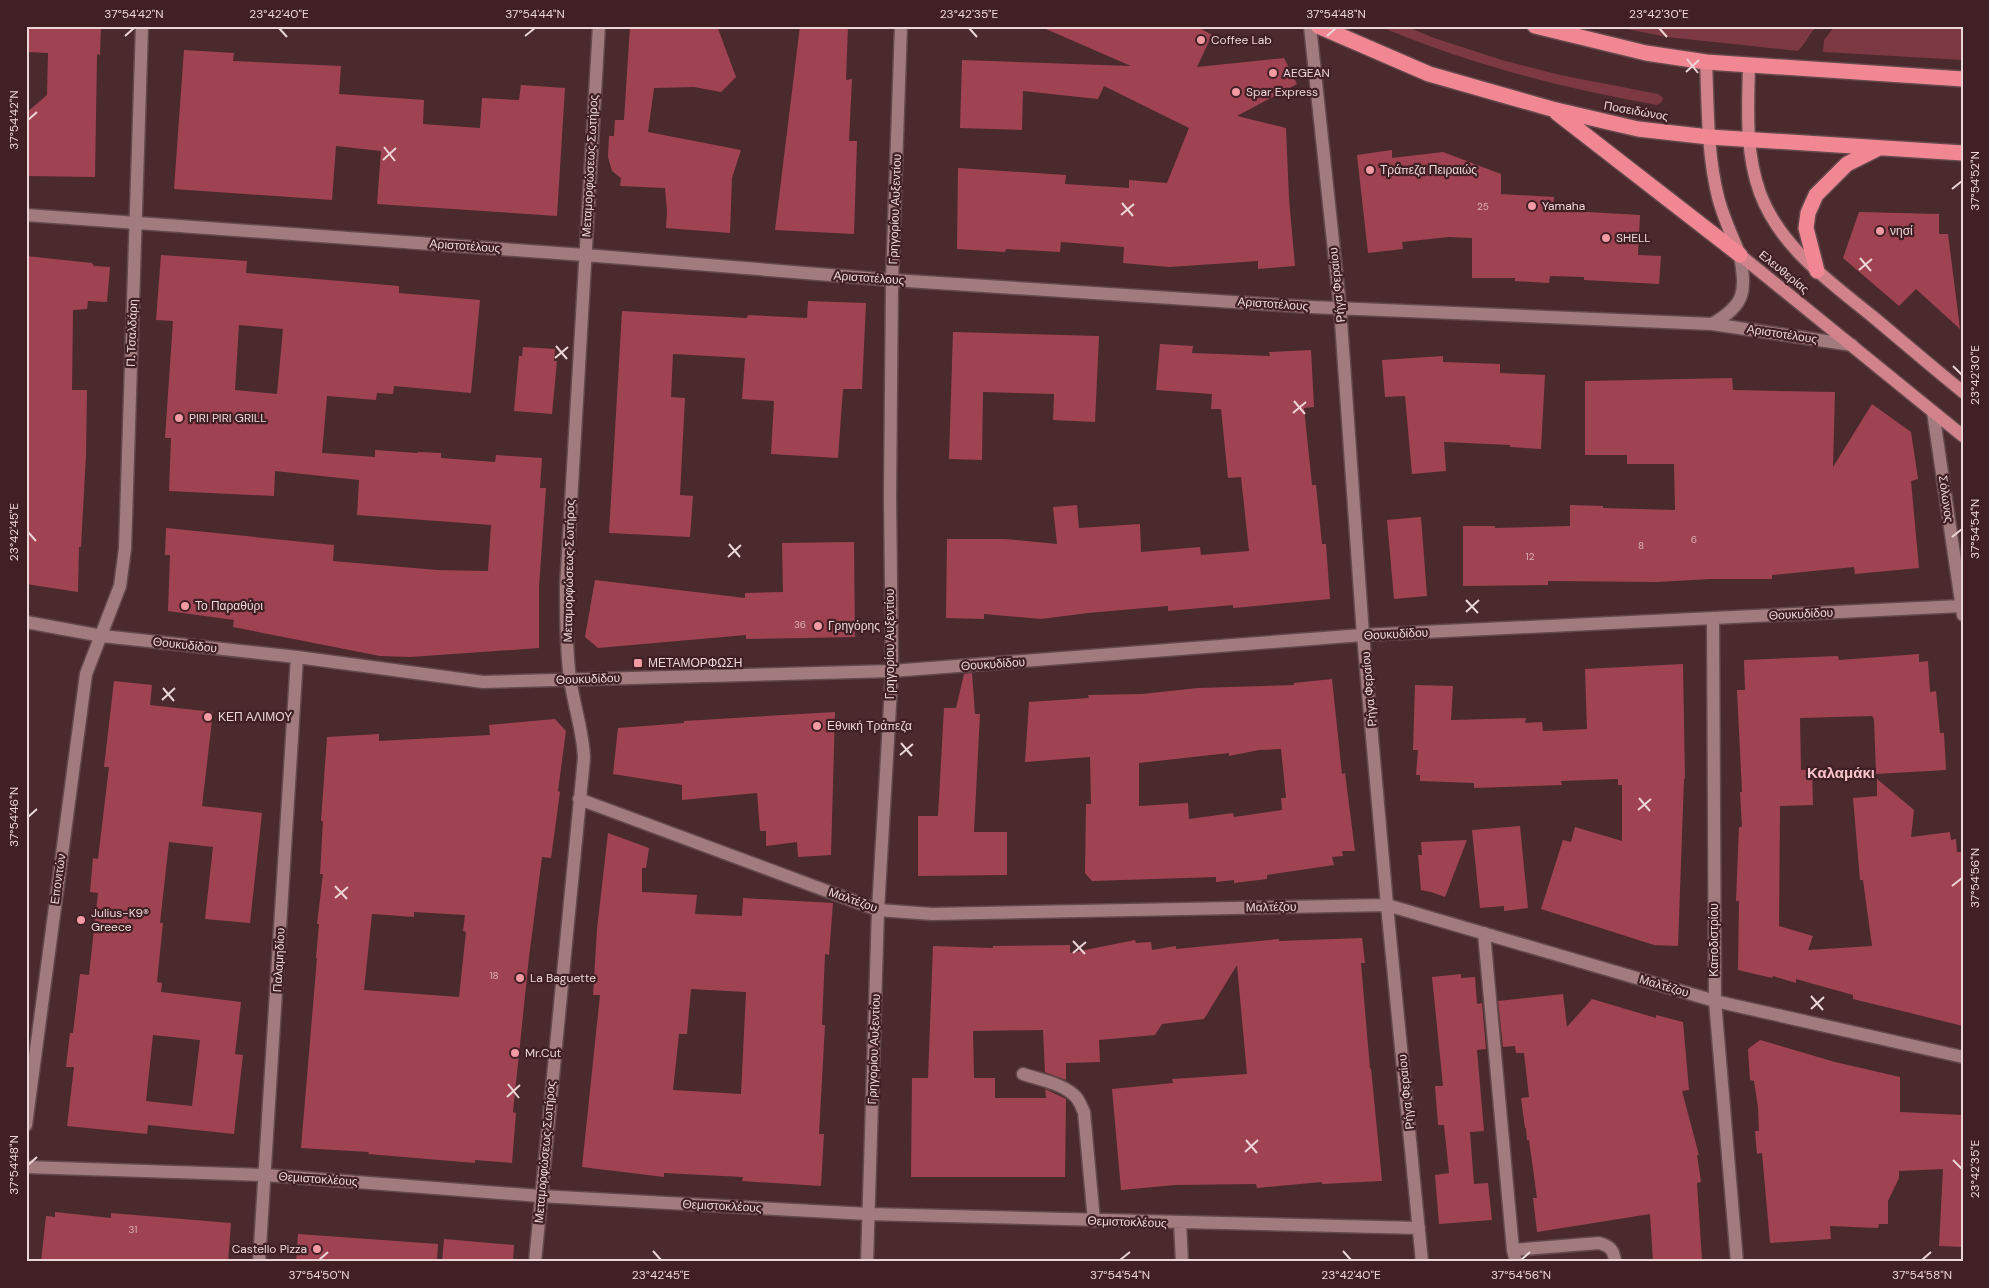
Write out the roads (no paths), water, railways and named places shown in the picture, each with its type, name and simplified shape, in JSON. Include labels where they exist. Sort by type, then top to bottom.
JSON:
[{"type":"highway","name":"Ποσειδώνος","points":[[1318,26],[1429,74],[1552,109],[1638,129],[1709,138],[1963,154]]},
{"type":"highway","points":[[1535,26],[1646,53],[1706,62],[1963,78]]},
{"type":"highway","points":[[1552,109],[1740,254]]},
{"type":"highway","points":[[1817,271],[1806,228],[1808,213],[1816,194],[1847,164],[1880,148]]},
{"type":"main road","name":"Ελευθερίας","points":[[1706,62],[1709,138],[1718,196],[1740,254],[1963,436]]},
{"type":"main road","name":"Ελευθερίας","points":[[1749,65],[1748,140],[1760,193],[1768,210],[1790,244],[1817,271],[1963,392]]},
{"type":"street","name":"Π. Τσαλδάρη","points":[[102,636],[120,586],[125,549],[142,26]]},
{"type":"street","name":"Μεταμορφώσεως Σωτήρος","points":[[534,1262],[584,758],[583,737],[570,680],[566,634],[566,586],[599,26]]},
{"type":"street","name":"Γρηγορίου Αυξεντίου","points":[[867,1262],[878,910],[892,672],[890,496],[892,280],[900,26]]},
{"type":"street","name":"Ρήγα Φεραίου","points":[[1310,26],[1340,307],[1364,635],[1387,905],[1422,1262]]},
{"type":"street","name":"Αριστοτέλους","points":[[26,215],[585,255],[892,280],[1310,307],[1712,324],[1852,345]]},
{"type":"street","points":[[1712,324],[1730,313],[1738,302],[1744,287],[1740,254]]},
{"type":"street","name":"Σόλωνος","points":[[1933,412],[1962,610]]},
{"type":"street","name":"Θουκυδίδου","points":[[26,622],[102,636],[297,658],[483,682],[892,672],[1364,635],[1713,618],[1962,610]]},
{"type":"street","name":"Καποδιστρίου","points":[[1713,618],[1715,1001],[1737,1262]]},
{"type":"street","name":"Επονιτών","points":[[26,1125],[86,674],[102,636]]},
{"type":"street","name":"Παλαμηδίου","points":[[259,1262],[297,658]]},
{"type":"street","name":"Μαλτέζου","points":[[579,798],[878,910],[932,914],[1387,905],[1715,1001],[1963,1057]]},
{"type":"street","points":[[1484,933],[1515,1256],[1599,1243],[1608,1246],[1614,1254],[1615,1262]]},
{"type":"street","points":[[1023,1074],[1062,1088],[1074,1095],[1084,1112],[1094,1221]]},
{"type":"street","name":"Θεμιστοκλέους","points":[[26,1167],[266,1174],[540,1196],[868,1214],[1419,1228]]},
{"type":"street","points":[[1180,1223],[1182,1262]]},
{"type":"place","name":"Coffee Lab","points":[[1201,40]]},
{"type":"place","name":"AEGEAN","points":[[1273,73]]},
{"type":"place","name":"Spar Express","points":[[1236,92]]},
{"type":"place","name":"Τράπεζα Πειραιώς","points":[[1370,170]]},
{"type":"place","name":"Yamaha","points":[[1532,206]]},
{"type":"place","name":"νησί","points":[[1880,231]]},
{"type":"place","name":"SHELL","points":[[1606,238]]},
{"type":"place","name":"PIRI PIRI GRILL","points":[[179,418]]},
{"type":"place","name":"Το Παραθύρι","points":[[185,606]]},
{"type":"place","name":"Γρηγόρης","points":[[818,626]]},
{"type":"place","name":"ΜΕΤΑΜΟΡΦΩΣΗ","points":[[638,663]]},
{"type":"place","name":"ΚΕΠ ΑΛΙΜΟΥ","points":[[208,717]]},
{"type":"place","name":"Εθνική Τράπεζα","points":[[817,726]]},
{"type":"place","name":"Julius-K9® Greece","points":[[81,920]]},
{"type":"place","name":"La Baguette","points":[[520,978]]},
{"type":"place","name":"Mr.Cut","points":[[515,1053]]},
{"type":"place","name":"Castello Pizza","points":[[317,1249]]},
{"type":"district","name":"Καλαμάκι","points":[[1841,773]]}]
